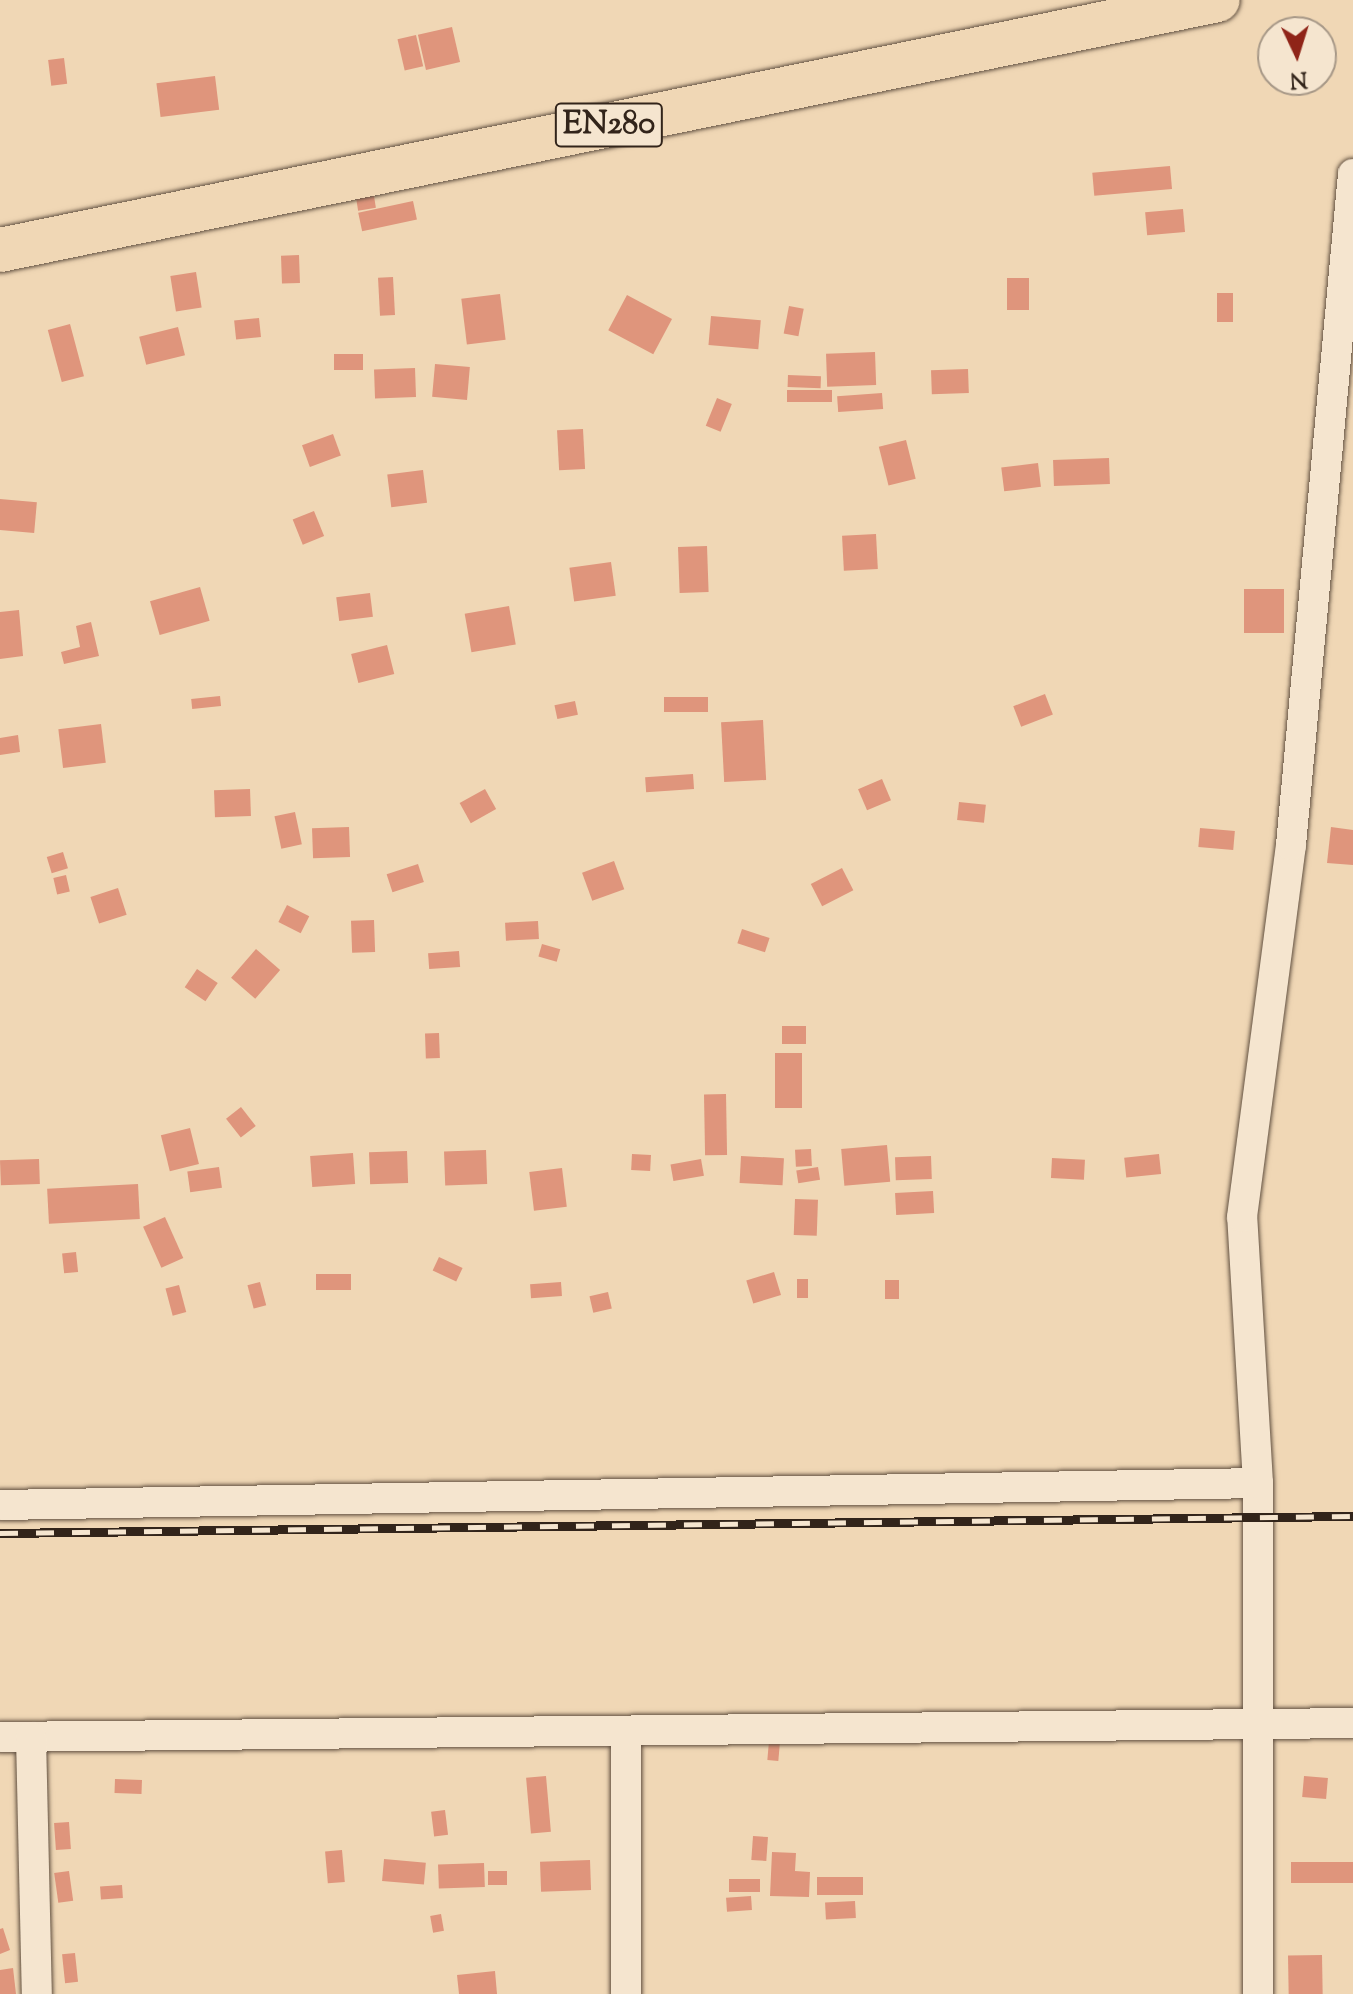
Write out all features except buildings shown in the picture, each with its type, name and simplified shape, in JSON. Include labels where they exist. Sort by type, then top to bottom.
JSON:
[{"type":"main road","name":"EN280","points":[[0,250],[1218,0]]},
{"type":"street","points":[[1258,1994],[1258,1483],[1242,1217],[1291,845],[1353,174]]},
{"type":"street","points":[[0,1505],[1258,1483]]},
{"type":"street","points":[[0,1737],[1353,1723]]},
{"type":"street","points":[[626,1732],[626,1994]]},
{"type":"street","points":[[31,1737],[37,1994]]},
{"type":"railway","points":[[0,1533],[1353,1516]]}]
